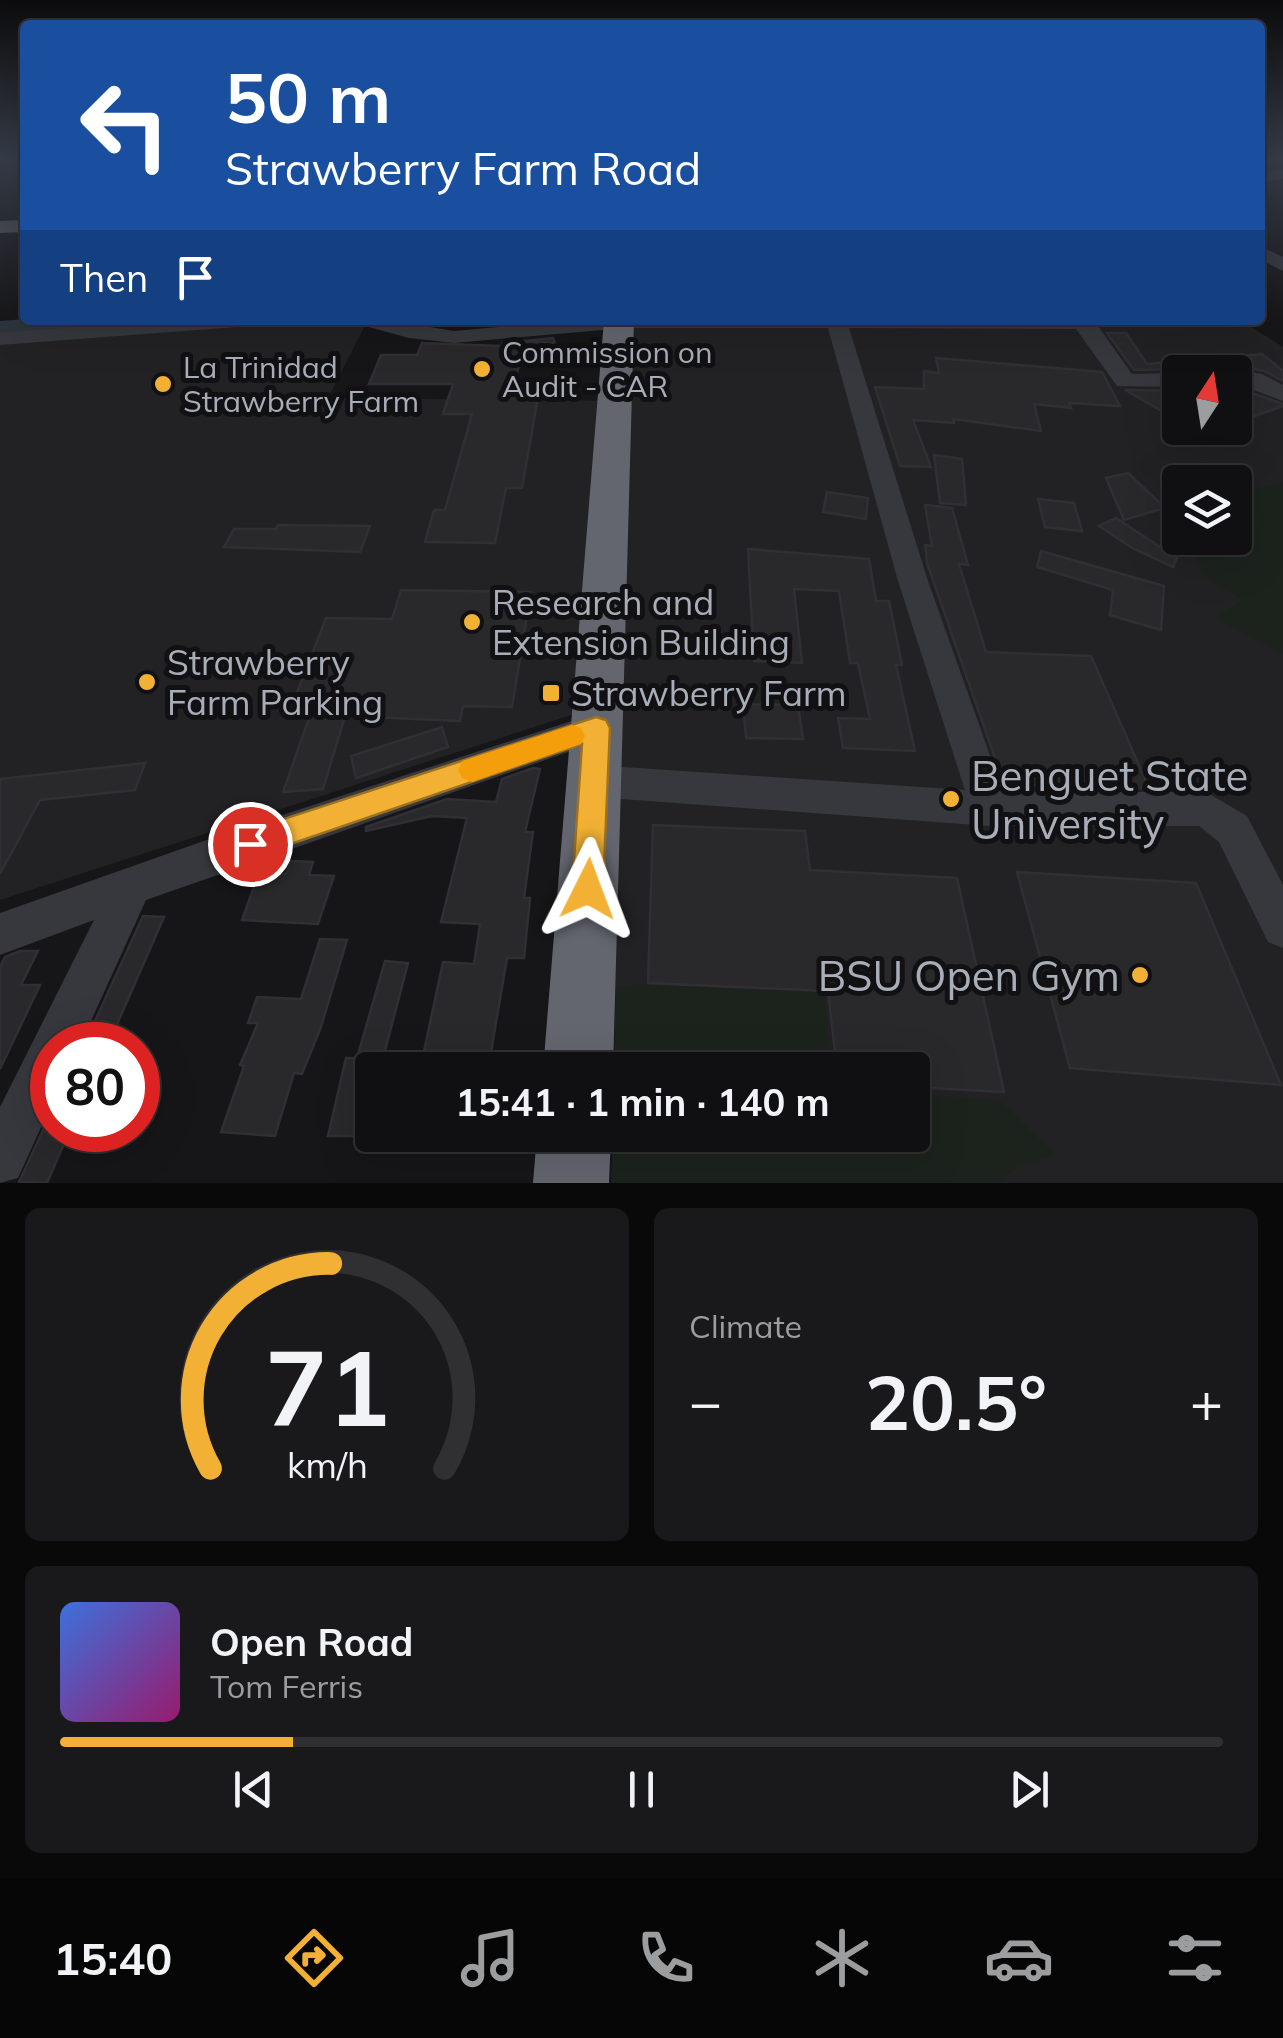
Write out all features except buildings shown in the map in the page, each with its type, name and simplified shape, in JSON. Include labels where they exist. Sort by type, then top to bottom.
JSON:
[{"type":"highway","points":[[579,1052],[619,325]]},
{"type":"highway","points":[[571,1183],[573,1152]]},
{"type":"street","points":[[0,339],[184,325]]},
{"type":"street","points":[[385,325],[454,337],[578,325]]},
{"type":"street","points":[[838,325],[913,581],[990,808]]},
{"type":"street","points":[[1089,325],[1125,380],[1162,380]]},
{"type":"street","points":[[1252,379],[1283,394]]},
{"type":"street","points":[[0,934],[215,856],[596,728]]},
{"type":"street","points":[[594,781],[990,808],[1206,809],[1234,829],[1283,928]]},
{"type":"street","points":[[67,1022],[131,889]]},
{"type":"street","points":[[0,1160],[30,1098]]},
{"type":"shaded area","name":"Benguet State University","points":[[0,325],[365,325],[328,398],[632,401],[634,325],[1248,325],[1283,347],[1283,1183],[611,1183],[612,1152],[930,1152],[930,1052],[614,1052],[621,699],[0,900]]},
{"type":"shaded area","points":[[1283,482],[1283,654],[1214,618],[1243,600],[1209,580],[1193,555],[1252,555],[1252,490]]},
{"type":"shaded area","points":[[648,983],[824,991],[829,1052],[614,1052],[616,988]]},
{"type":"shaded area","points":[[930,1095],[999,1100],[1055,1155],[1019,1165],[1000,1183],[611,1183],[612,1152],[930,1152]]},
{"type":"waterway","points":[[0,329],[40,325]]},
{"type":"slow traffic","points":[[472,770],[572,736]]},
{"type":"place","name":"Commission on Audit - CAR","points":[[482,369]]},
{"type":"place","name":"La Trinidad Strawberry Farm","points":[[163,384]]},
{"type":"place","name":"Research and Extension Building","points":[[472,622]]},
{"type":"place","name":"Strawberry Farm Parking","points":[[147,682]]},
{"type":"place","name":"Strawberry Farm","points":[[551,693]]},
{"type":"place","name":"Benguet State University","points":[[951,799]]},
{"type":"place","name":"BSU Open Gym","points":[[1140,975]]},
{"type":"route","points":[[250,844],[596,728],[588,889]]}]
